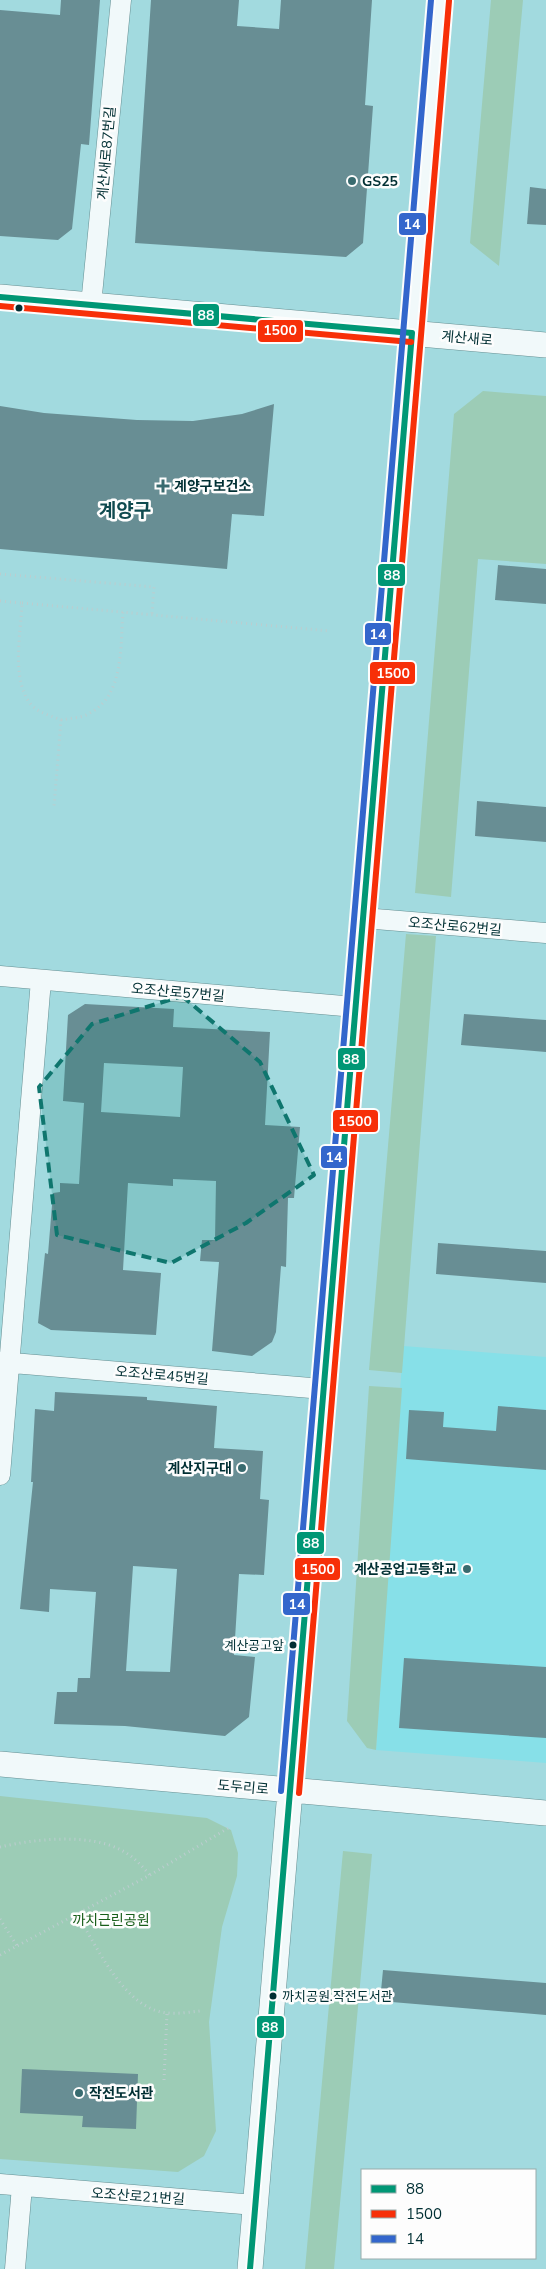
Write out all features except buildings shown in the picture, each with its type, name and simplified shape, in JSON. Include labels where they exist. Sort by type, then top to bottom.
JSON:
[{"type":"street","name":"계산새로87번길","points":[[91,305],[121,0]]},
{"type":"street","points":[[250,2269],[440,0]]},
{"type":"street","name":"계산새로","points":[[0,297],[546,344]]},
{"type":"street","name":"오조산로62번길","points":[[363,918],[546,933]]},
{"type":"street","name":"오조산로57번길","points":[[0,976],[356,1008]]},
{"type":"street","points":[[0,1475],[5,1362],[41,980]]},
{"type":"street","name":"오조산로45번길","points":[[5,1362],[324,1389]]},
{"type":"street","name":"도두리로","points":[[0,1764],[290,1792],[546,1813]]},
{"type":"street","name":"오조산로21번길","points":[[0,2184],[255,2204]]},
{"type":"street","points":[[14,2269],[22,2186]]},
{"type":"path","points":[[0,574],[154,587],[152,614]]},
{"type":"path","points":[[0,601],[330,631]]},
{"type":"path","points":[[22,604],[20,682],[24,695],[36,709],[61,720],[88,714],[104,702],[113,690],[117,674],[123,612]]},
{"type":"path","points":[[54,806],[61,720]]},
{"type":"path","points":[[0,1954],[150,1875],[230,1827]]},
{"type":"path","points":[[0,1847],[22,1842],[90,1841],[120,1849],[138,1862],[150,1875]]},
{"type":"path","points":[[77,1914],[126,1991],[144,2004],[167,2014],[200,2011]]},
{"type":"path","points":[[0,1919],[17,1946]]},
{"type":"path","points":[[164,2080],[167,2014]]},
{"type":"highlighted area","points":[[182,996],[260,1062],[314,1175],[246,1223],[171,1263],[57,1235],[39,1087],[92,1024]]},
{"type":"shaded area","name":"계산공업고등학교","points":[[403,1346],[546,1357],[546,1763],[376,1750]]},
{"type":"green space","points":[[491,0],[523,0],[499,266],[470,243]]},
{"type":"green space","points":[[483,391],[546,396],[546,564],[478,559],[451,897],[415,893],[454,414]]},
{"type":"green space","points":[[406,934],[436,936],[402,1373],[369,1370]]},
{"type":"green space","points":[[369,1386],[402,1388],[376,1750],[367,1748],[347,1721]]},
{"type":"green space","name":"까치근린공원","points":[[0,1796],[207,1818],[231,1830],[238,1853],[237,1876],[222,1927],[209,2022],[216,2131],[204,2156],[178,2172],[0,2159]]},
{"type":"green space","points":[[343,1851],[372,1854],[334,2269],[305,2269]]},
{"type":"transit line","name":"14","points":[[281,1791],[431,0]]},
{"type":"transit line","name":"1500","points":[[299,1793],[449,1]]},
{"type":"transit line","name":"88","points":[[0,297],[412,333]]},
{"type":"transit line","name":"1500","points":[[0,306],[411,342]]},
{"type":"transit line","name":"88","points":[[250,2269],[412,333]]},
{"type":"place","name":"GS25","points":[[352,181]]},
{"type":"place","name":"계양구보건소","points":[[163,486]]},
{"type":"place","name":"계산지구대","points":[[242,1468]]},
{"type":"place","name":"계산공업고등학교","points":[[467,1569]]},
{"type":"place","name":"계산공고앞","points":[[293,1645]]},
{"type":"place","name":"까치공원.작전도서관","points":[[273,1996]]},
{"type":"place","name":"작전도서관","points":[[79,2093]]},
{"type":"district","name":"계양구","points":[[125,510]]}]
